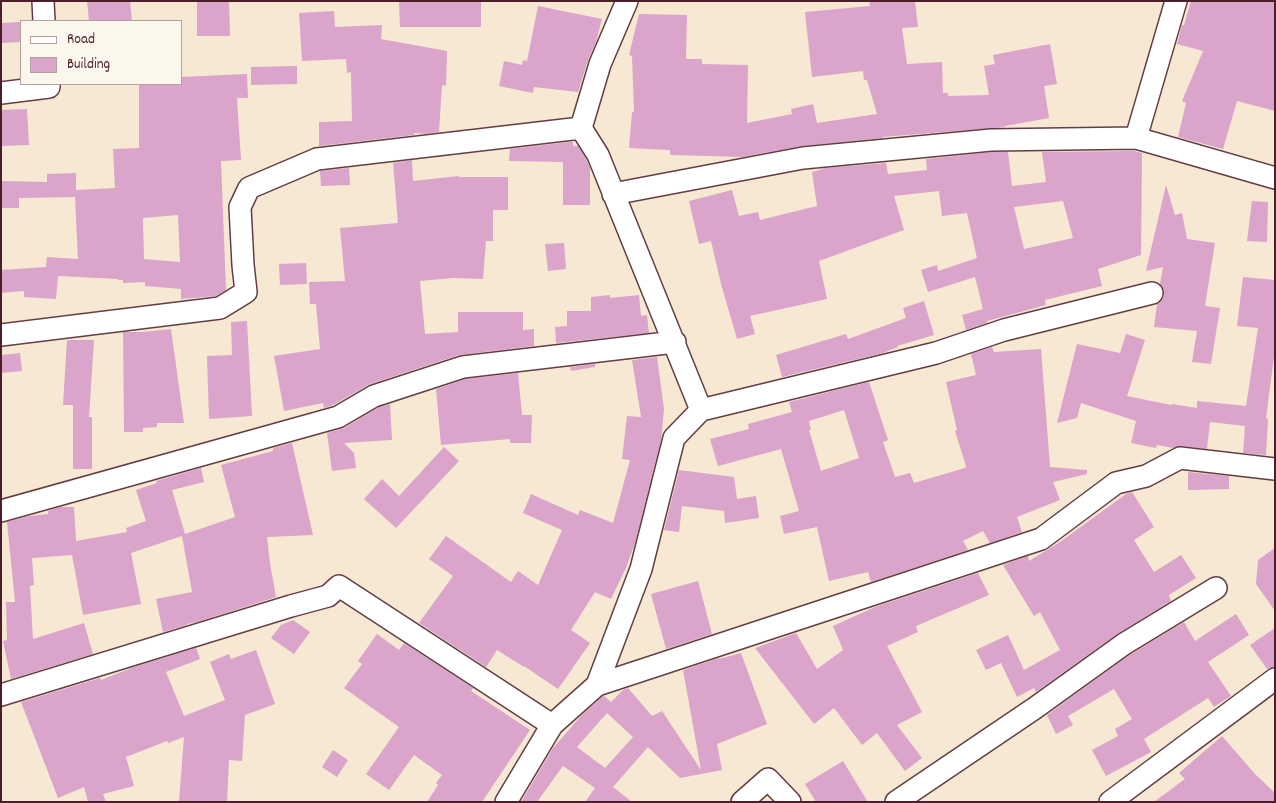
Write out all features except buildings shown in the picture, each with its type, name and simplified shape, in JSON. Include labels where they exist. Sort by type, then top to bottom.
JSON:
[{"type":"street","points":[[43,1],[44,20]]},
{"type":"street","points":[[627,1],[600,64],[581,128],[598,155],[701,410]]},
{"type":"street","points":[[1136,138],[1176,1]]},
{"type":"street","points":[[1,93],[49,87],[49,85]]},
{"type":"street","points":[[1,335],[220,308],[246,292],[240,207],[249,188],[318,159],[581,128]]},
{"type":"street","points":[[614,194],[803,158],[991,140],[1136,138],[1275,178]]},
{"type":"street","points":[[597,685],[641,569],[674,438],[701,410],[936,353],[1004,330],[1152,293]]},
{"type":"street","points":[[1,511],[338,417],[374,396],[463,367],[674,342]]},
{"type":"street","points":[[506,802],[552,726],[597,685],[1042,539],[1116,483],[1146,476],[1180,458],[1275,469]]},
{"type":"street","points":[[1,695],[328,596],[339,586],[552,726]]},
{"type":"street","points":[[896,802],[1124,644],[1216,588]]},
{"type":"street","points":[[1110,802],[1275,679]]},
{"type":"street","points":[[742,802],[768,779],[790,802]]}]
